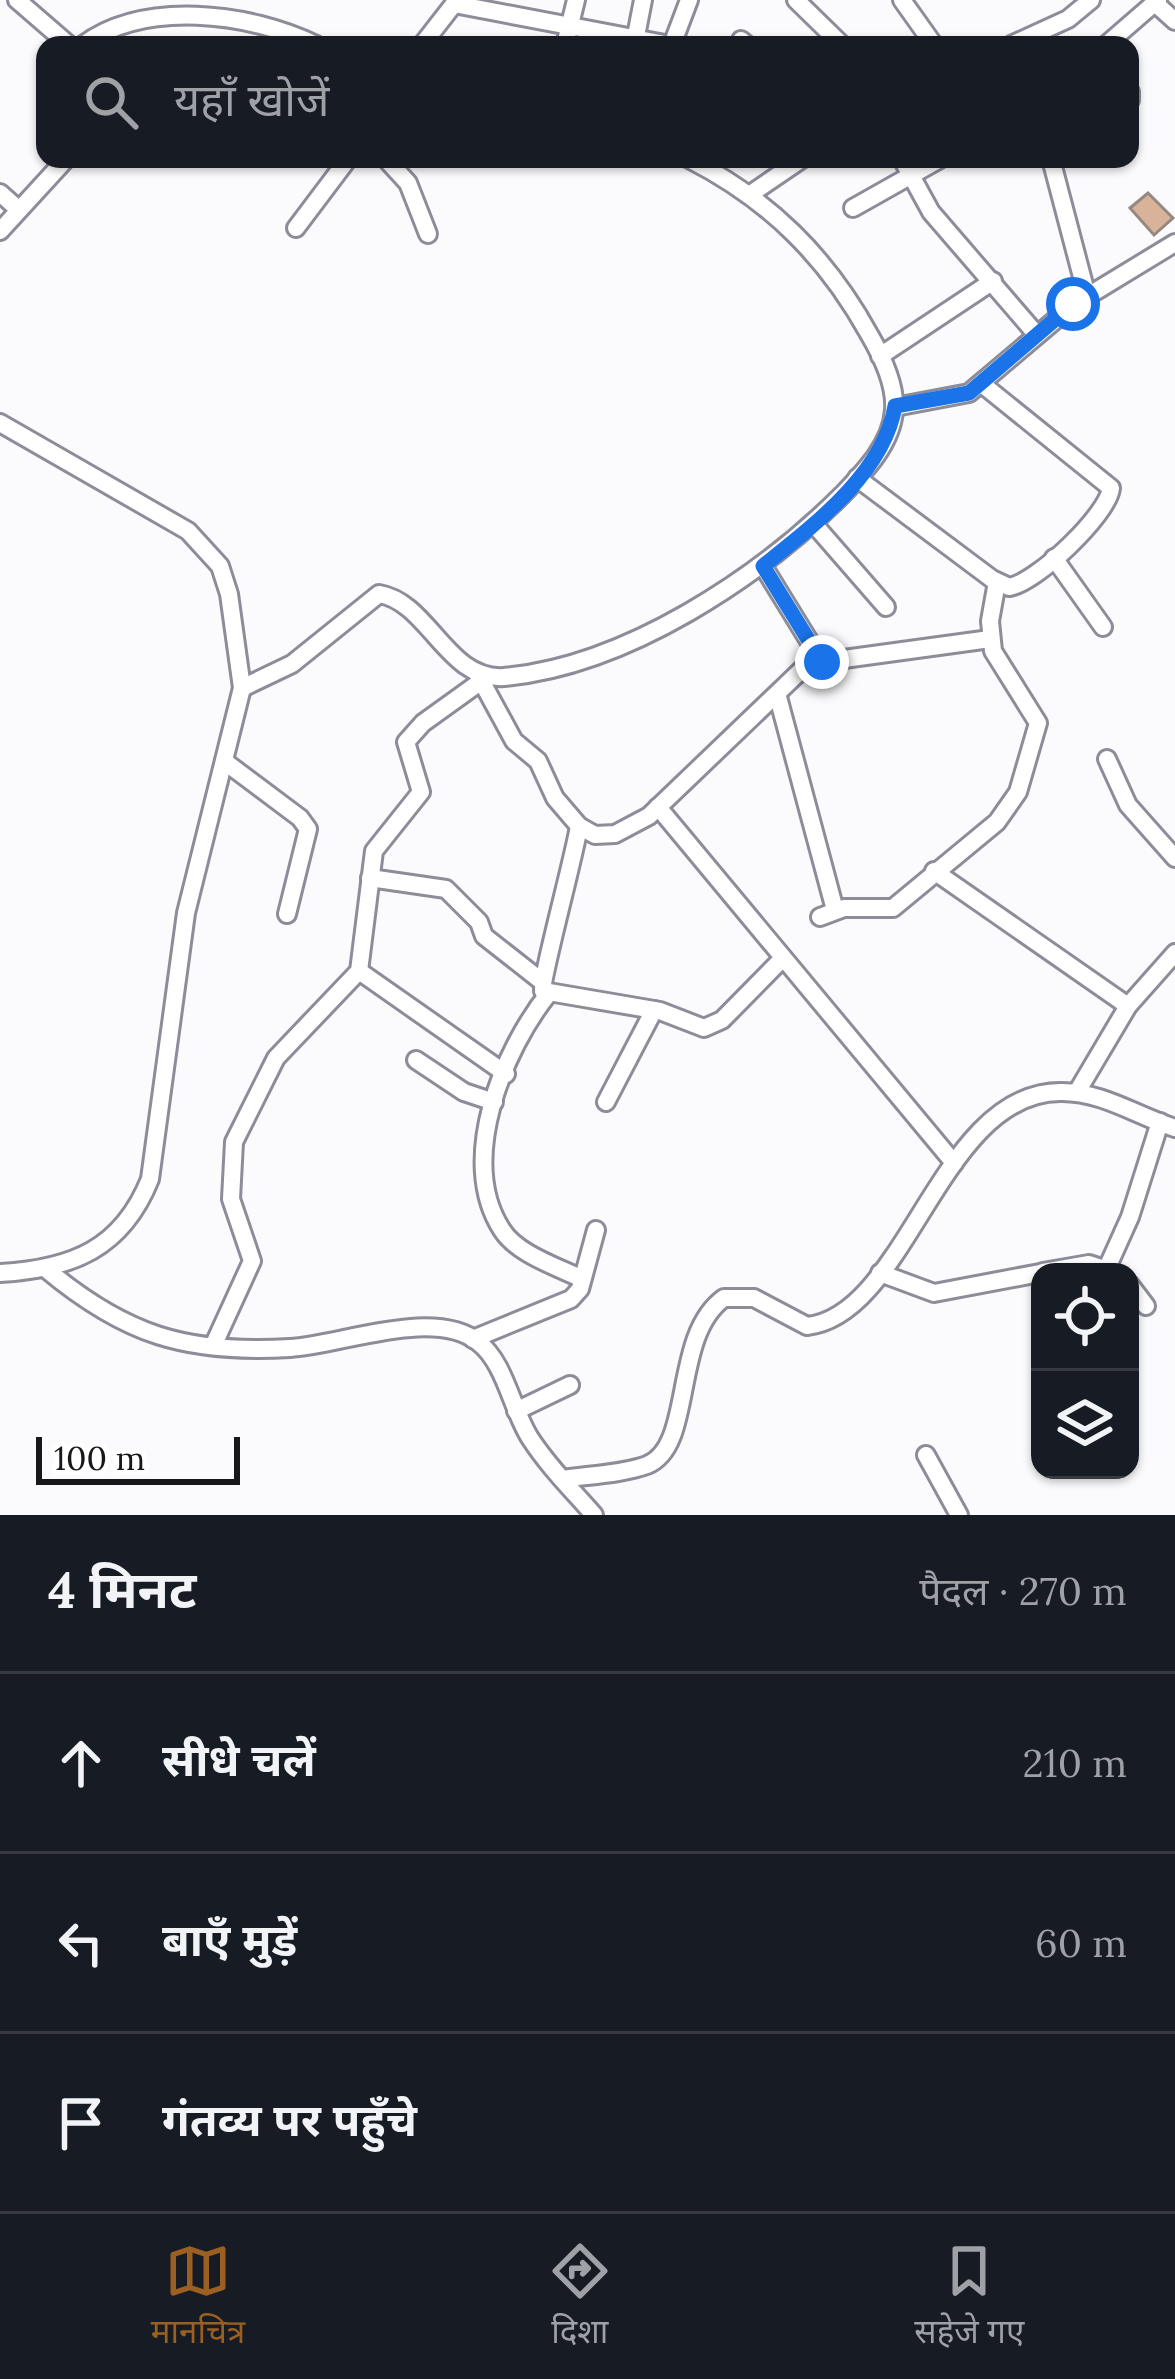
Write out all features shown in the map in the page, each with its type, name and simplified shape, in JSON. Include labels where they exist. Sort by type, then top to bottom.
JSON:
[{"type":"street","points":[[17,0],[59,36]]},
{"type":"street","points":[[568,36],[576,0]]},
{"type":"street","points":[[636,36],[644,0]]},
{"type":"street","points":[[675,36],[689,0]]},
{"type":"street","points":[[796,0],[833,36]]},
{"type":"street","points":[[902,0],[928,36]]},
{"type":"street","points":[[1031,36],[1068,19],[1090,0]]},
{"type":"street","points":[[429,36],[455,2],[571,24],[601,36]]},
{"type":"street","points":[[1117,36],[1157,2],[1175,21]]},
{"type":"street","points":[[97,36],[128,16],[209,8],[271,24],[297,36]]},
{"type":"street","points":[[0,231],[58,168]]},
{"type":"street","points":[[296,227],[341,168]]},
{"type":"street","points":[[394,168],[408,183],[428,233]]},
{"type":"street","points":[[214,1345],[252,1261],[231,1199],[231,1157],[240,1127],[276,1058],[359,971],[378,842],[420,797],[405,748],[410,736],[479,677],[570,663],[677,616],[763,566],[813,523],[884,443],[895,406],[880,356],[822,261],[749,195],[704,168]]},
{"type":"street","points":[[749,195],[789,168]]},
{"type":"street","points":[[853,208],[905,168]]},
{"type":"street","points":[[907,168],[931,212],[1037,335]]},
{"type":"street","points":[[1053,168],[1087,296]]},
{"type":"street","points":[[0,193],[19,211]]},
{"type":"street","points":[[895,406],[942,402],[982,384],[1087,296],[1175,243]]},
{"type":"street","points":[[880,356],[993,280]]},
{"type":"street","points":[[857,478],[997,582],[1021,585],[1103,507],[1111,488],[982,384]]},
{"type":"street","points":[[0,424],[206,546],[229,593],[242,688],[206,819],[183,931],[150,1179],[139,1207],[106,1244],[86,1258],[46,1269],[0,1273]]},
{"type":"street","points":[[813,523],[886,607]]},
{"type":"street","points":[[1054,558],[1102,627]]},
{"type":"street","points":[[763,566],[799,620],[815,657],[827,662],[990,639]]},
{"type":"street","points":[[778,697],[828,914],[885,912],[1012,805],[1038,723],[990,639],[997,582]]},
{"type":"street","points":[[242,688],[292,664],[379,594],[396,601],[479,677],[514,741],[538,761],[554,798],[579,826],[596,835],[615,834],[658,807],[815,657]]},
{"type":"street","points":[[1107,759],[1128,806],[1175,858]]},
{"type":"street","points":[[224,761],[300,818],[308,830],[287,914]]},
{"type":"street","points":[[658,807],[954,1163]]},
{"type":"street","points":[[579,826],[545,986],[494,1102],[484,1151],[489,1192],[502,1230],[517,1244],[582,1280]]},
{"type":"street","points":[[934,871],[1128,1006]]},
{"type":"street","points":[[370,878],[446,889],[479,922],[484,936],[545,986],[654,1010],[695,1028],[712,1026],[783,958]]},
{"type":"street","points":[[1077,1092],[1128,1006],[1175,953]]},
{"type":"street","points":[[359,971],[506,1075]]},
{"type":"street","points":[[606,1102],[654,1010]]},
{"type":"street","points":[[416,1060],[464,1093],[494,1102]]},
{"type":"street","points":[[562,1479],[645,1465],[660,1456],[672,1433],[690,1342],[724,1298],[745,1295],[795,1322],[816,1325],[849,1304],[880,1273],[954,1163],[987,1125],[1025,1099],[1077,1092],[1167,1125],[1113,1263]]},
{"type":"street","points":[[473,1339],[571,1299],[582,1280],[596,1230]]},
{"type":"street","points":[[46,1269],[115,1321],[158,1337],[286,1348],[410,1329],[459,1332],[492,1359],[516,1411],[562,1479],[594,1515]]},
{"type":"street","points":[[880,1273],[934,1293],[1031,1275]]},
{"type":"street","points":[[1139,1297],[1146,1306]]},
{"type":"street","points":[[516,1411],[570,1385]]},
{"type":"street","points":[[926,1455],[959,1515]]},
{"type":"building","points":[[1148,193],[1173,218],[1154,235],[1130,208]]},
{"type":"route","points":[[822,662],[763,566],[818,519],[869,464],[884,443],[895,406],[942,402],[969,393],[1073,304]]}]
